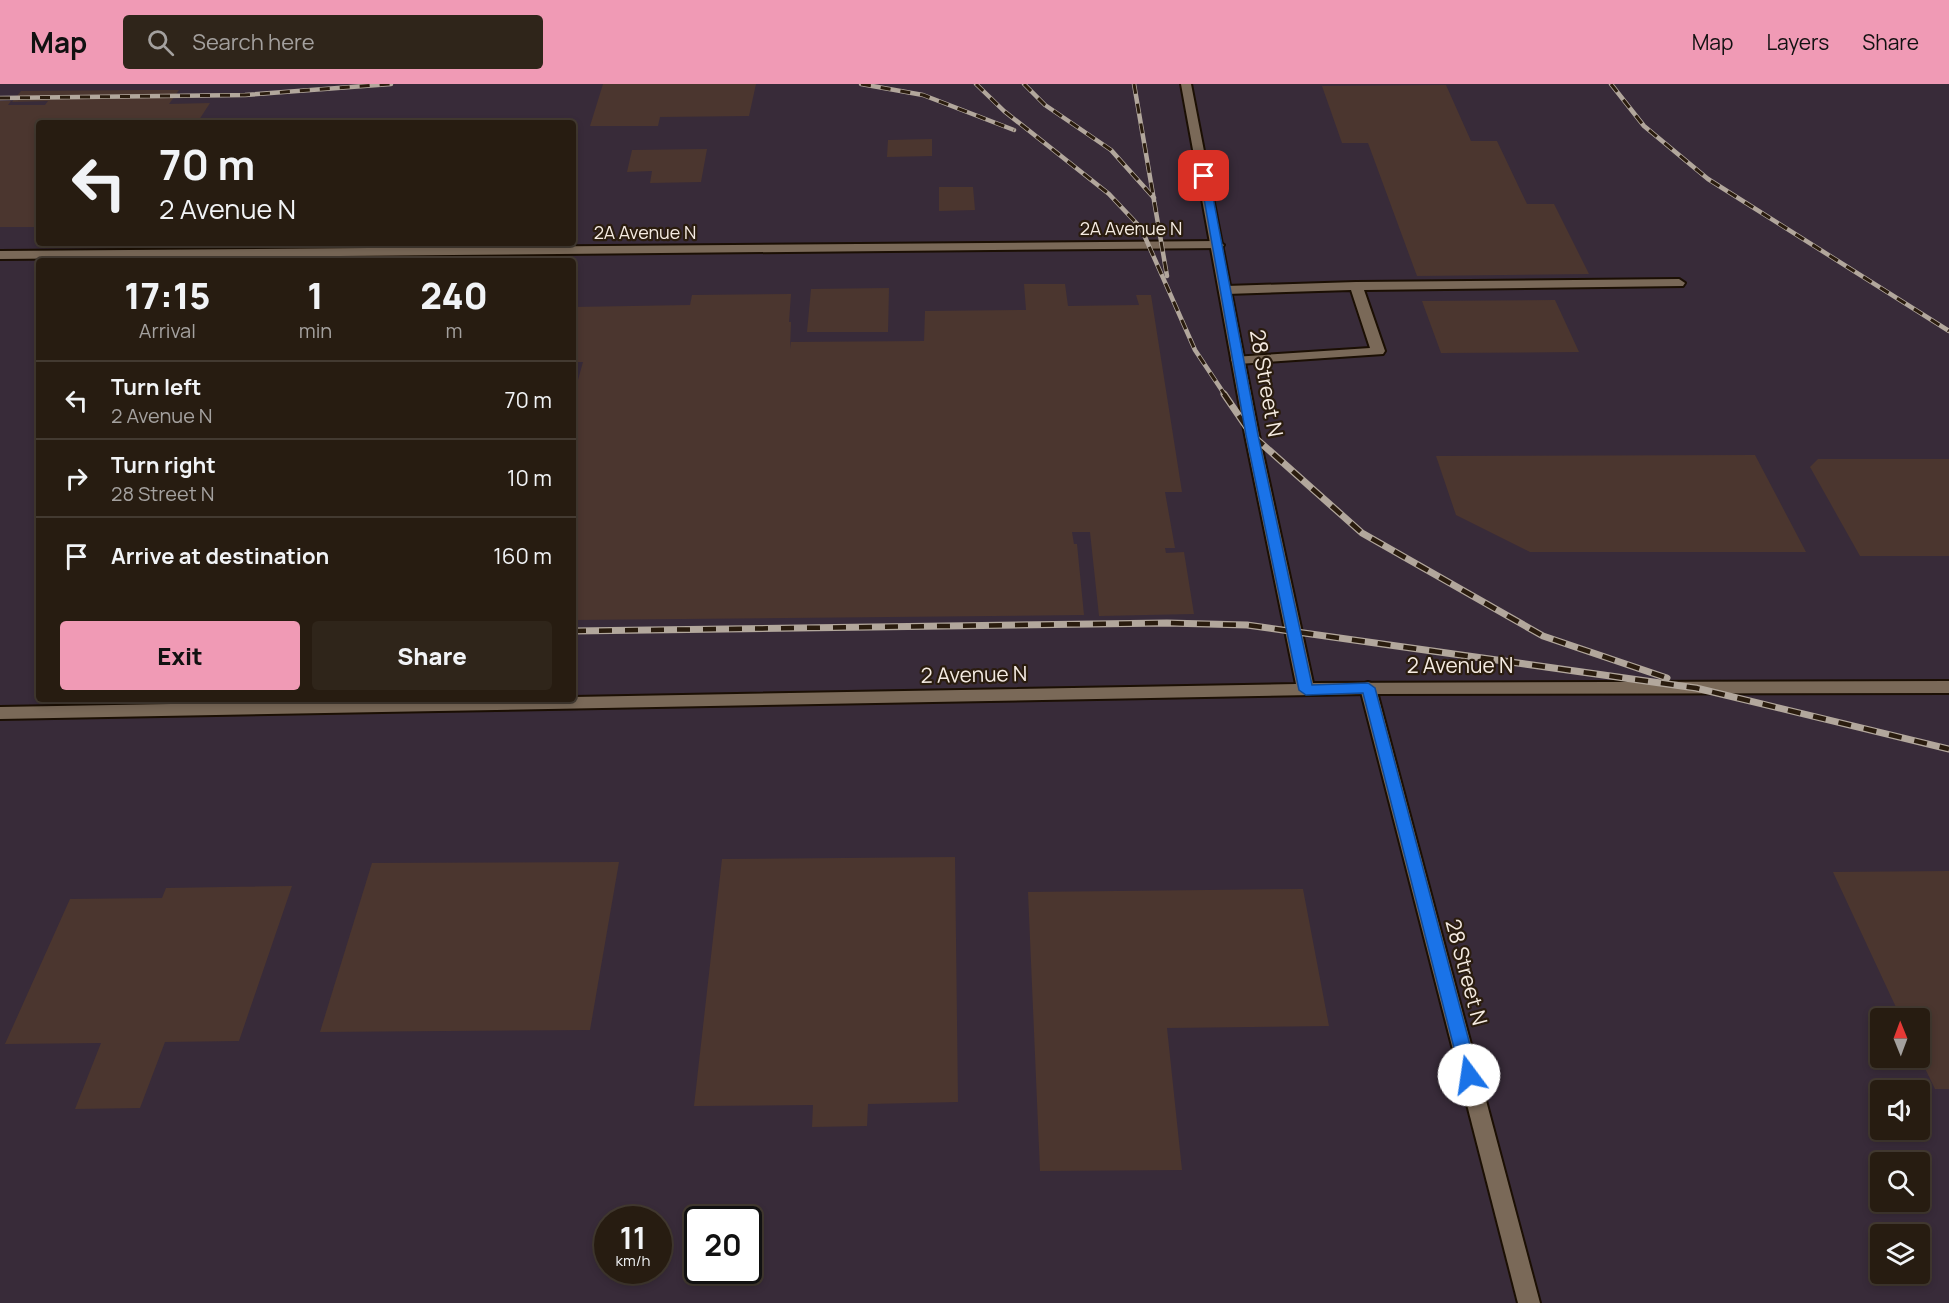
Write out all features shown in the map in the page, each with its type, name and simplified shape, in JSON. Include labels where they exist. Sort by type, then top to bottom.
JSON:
[{"type":"street","name":"28 Street N","points":[[1186,84],[1252,435],[1306,690]]},
{"type":"street","name":"2A Avenue N","points":[[0,255],[1218,245]]},
{"type":"street","points":[[1226,290],[1356,286],[1678,283]]},
{"type":"street","points":[[1238,360],[1378,351],[1356,286]]},
{"type":"street","name":"2 Avenue N","points":[[0,713],[1368,688],[1949,687]]},
{"type":"street","name":"28 Street N","points":[[1368,688],[1529,1303]]},
{"type":"shaded area","points":[[0,84],[1949,84],[1949,1303],[0,1303]]},
{"type":"building","points":[[603,84],[756,84],[749,116],[660,117],[658,126],[590,126]]},
{"type":"building","points":[[1446,85],[1471,141],[1497,141],[1527,204],[1554,204],[1589,274],[1417,276],[1368,143],[1342,143],[1322,86]]},
{"type":"building","points":[[179,90],[169,104],[210,103],[199,120],[36,120],[36,227],[0,227],[0,101],[11,101],[8,105],[45,105],[48,101],[12,102],[21,91]]},
{"type":"building","points":[[932,139],[932,156],[887,157],[888,140]]},
{"type":"building","points":[[707,149],[701,182],[650,183],[652,171],[627,172],[632,150]]},
{"type":"building","points":[[939,187],[973,187],[975,210],[939,211]]},
{"type":"building","points":[[1024,284],[1065,284],[1068,306],[1139,305],[1136,295],[1151,295],[1182,492],[1165,492],[1175,548],[1165,548],[1166,553],[1184,552],[1194,614],[1099,616],[1090,532],[1072,532],[1074,544],[1077,544],[1084,615],[576,620],[576,387],[583,362],[576,362],[576,307],[690,305],[692,295],[791,294],[790,349],[791,342],[924,341],[925,311],[1026,310]]},
{"type":"building","points":[[889,288],[888,332],[807,332],[811,289]]},
{"type":"building","points":[[1555,300],[1579,352],[1441,353],[1422,301]]},
{"type":"building","points":[[1755,455],[1806,552],[1530,552],[1456,515],[1436,456]]},
{"type":"building","points":[[1818,459],[1949,459],[1949,556],[1860,556],[1810,467]]},
{"type":"building","points":[[955,857],[958,1102],[868,1104],[867,1126],[812,1127],[813,1105],[694,1106],[722,859]]},
{"type":"building","points":[[619,862],[590,1030],[320,1032],[372,863]]},
{"type":"building","points":[[1949,871],[1949,1089],[1935,1089],[1925,1068],[1930,1068],[1930,1008],[1896,1008],[1833,872]]},
{"type":"building","points":[[292,886],[239,1041],[165,1042],[140,1108],[75,1109],[101,1043],[5,1044],[70,899],[162,898],[166,888]]},
{"type":"building","points":[[1303,889],[1329,1026],[1167,1028],[1182,1170],[1040,1171],[1028,892]]},
{"type":"railway","points":[[0,98],[245,95],[391,84]]},
{"type":"railway","points":[[861,84],[923,95],[1014,130]]},
{"type":"railway","points":[[976,84],[1004,111],[1109,194],[1141,228],[1195,350],[1225,395]]},
{"type":"railway","points":[[1024,84],[1045,105],[1111,150],[1153,197]]},
{"type":"railway","points":[[1134,84],[1153,197]]},
{"type":"railway","points":[[1611,84],[1644,126],[1708,179],[1949,331]]},
{"type":"railway","points":[[1153,197],[1167,276]]},
{"type":"railway","points":[[1224,394],[1252,435],[1362,533],[1543,636],[1667,678]]},
{"type":"railway","points":[[576,631],[1167,623],[1247,625],[1696,688],[1949,749]]},
{"type":"route","points":[[1204,176],[1252,435],[1306,690],[1368,688],[1469,1075]]}]
